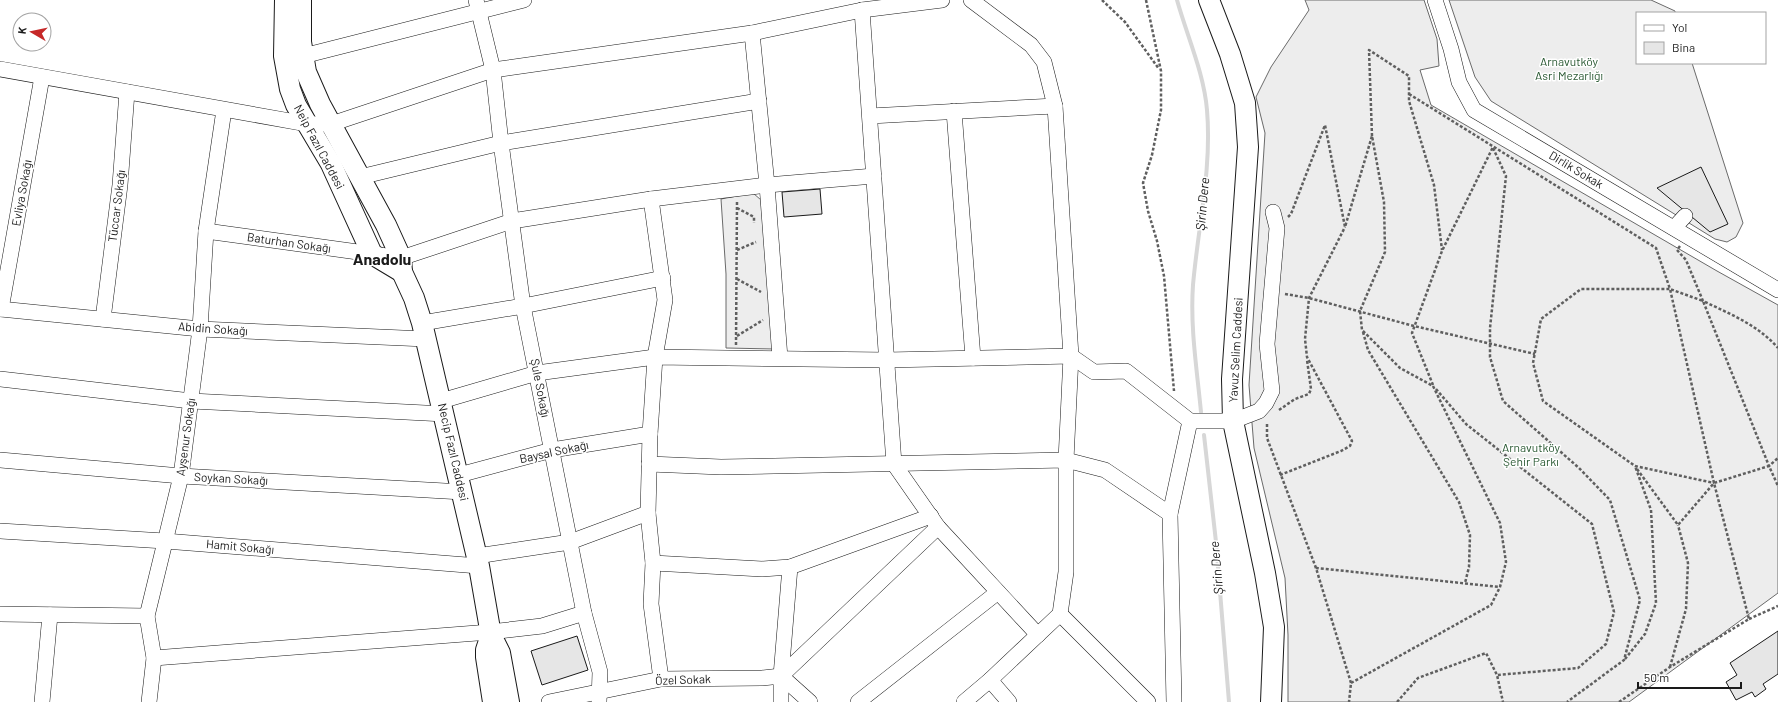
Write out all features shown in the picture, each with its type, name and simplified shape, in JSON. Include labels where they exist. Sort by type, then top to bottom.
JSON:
[{"type":"main road","name":"Neip Fazıl Caddesi","points":[[285,0],[284,56],[290,89],[296,105],[331,164],[372,254]]},
{"type":"main road","name":"Necip Fazıl Caddesi","points":[[302,0],[301,42],[303,56],[311,84],[386,225],[414,298],[424,331],[478,561],[490,634],[500,653],[509,702]]},
{"type":"main road","name":"Yavuz Selim Caddesi","points":[[1209,0],[1230,54],[1245,103],[1248,147],[1232,380],[1233,421],[1265,573],[1274,627],[1270,702]]},
{"type":"main road","points":[[372,254],[401,265]]},
{"type":"main road","name":"Necip Fazıl Caddesi","points":[[490,634],[486,657],[493,702]]},
{"type":"street","points":[[303,56],[478,6],[524,0]]},
{"type":"street","points":[[0,69],[307,124],[331,124],[493,70],[752,32],[862,10],[942,0]]},
{"type":"street","points":[[964,702],[990,680],[1060,614],[1066,572],[1066,460],[1071,356],[1055,106],[1044,62],[1031,45],[971,0]]},
{"type":"street","name":"Dirlik Sokak","points":[[1435,0],[1451,49],[1459,82],[1474,110],[1778,290]]},
{"type":"street","name":"Şule Sokağı","points":[[478,6],[493,70],[501,143],[523,306],[584,613],[600,672],[599,696]]},
{"type":"street","points":[[862,10],[894,464],[934,522],[1038,635]]},
{"type":"street","points":[[752,32],[767,185],[780,358]]},
{"type":"street","name":"Evliya Sokağı","points":[[1,309],[42,77]]},
{"type":"street","name":"Tüccar Sokağı","points":[[103,320],[120,185],[127,92]]},
{"type":"street","points":[[360,177],[501,143],[759,100]]},
{"type":"street","points":[[870,116],[1055,106]]},
{"type":"street","name":"Ayşenur Sokağı","points":[[147,616],[181,476],[200,329],[206,231],[224,110]]},
{"type":"street","points":[[954,111],[973,358]]},
{"type":"street","points":[[401,265],[512,221],[651,199],[767,185],[874,176]]},
{"type":"street","points":[[651,199],[665,300],[655,357],[650,434],[648,513],[654,563],[651,604],[661,679]]},
{"type":"street","points":[[0,379],[191,401],[443,407],[536,373],[655,357],[886,360],[1071,356],[1094,372],[1126,371],[1190,421],[1233,421],[1258,411],[1266,403],[1272,392],[1267,344],[1277,228],[1273,212]]},
{"type":"street","points":[[1680,232],[1685,216]]},
{"type":"street","name":"Baturhan Sokağı","points":[[206,231],[372,254]]},
{"type":"street","name":"Abidin Sokağı","points":[[1,309],[200,329],[424,331],[523,306],[663,278]]},
{"type":"street","points":[[1174,702],[1170,514],[1190,421]]},
{"type":"street","name":"Baysal Sokağı","points":[[461,484],[552,450],[650,434]]},
{"type":"street","name":"Soykan Sokağı","points":[[0,460],[181,476],[461,484]]},
{"type":"street","points":[[649,464],[721,467],[1066,460],[1105,470],[1170,514]]},
{"type":"street","name":"Hamit Sokağı","points":[[0,531],[478,561],[570,542],[648,513]]},
{"type":"street","points":[[654,563],[762,569],[790,567],[934,522]]},
{"type":"street","points":[[781,676],[934,522]]},
{"type":"street","points":[[782,702],[781,676],[790,567]]},
{"type":"street","points":[[858,702],[998,592]]},
{"type":"street","points":[[154,658],[490,634],[542,626],[584,613]]},
{"type":"street","points":[[0,614],[147,616],[154,658],[149,702]]},
{"type":"street","points":[[1060,614],[1148,702]]},
{"type":"street","points":[[42,702],[50,615]]},
{"type":"street","points":[[781,676],[810,702]]},
{"type":"street","name":"Özel Sokak","points":[[549,702],[599,696],[661,679],[762,678],[781,676]]},
{"type":"street","points":[[990,680],[1009,702]]},
{"type":"path","points":[[1102,0],[1125,22],[1161,71]]},
{"type":"path","points":[[1146,0],[1161,71],[1161,110],[1152,155],[1143,183],[1148,211],[1157,241],[1164,276],[1175,408]]},
{"type":"path","points":[[1442,251],[1434,185],[1409,101],[1409,76],[1369,50],[1372,136],[1384,202],[1385,252],[1360,311],[1362,330],[1368,350],[1459,502],[1470,535],[1469,567],[1465,583]]},
{"type":"path","points":[[1409,94],[1656,248],[1670,289],[1714,483],[1749,619]]},
{"type":"path","points":[[1277,228],[1291,214],[1325,126],[1345,227]]},
{"type":"path","points":[[1274,414],[1295,399],[1309,394],[1311,389],[1305,339],[1309,298],[1345,227],[1372,136]]},
{"type":"path","points":[[1351,683],[1491,605],[1500,587],[1506,562],[1500,523],[1433,386],[1412,333],[1442,251],[1493,147]]},
{"type":"path","points":[[1493,147],[1506,176],[1490,328],[1490,357],[1502,401],[1579,468],[1610,500],[1640,600],[1624,660]]},
{"type":"path","points":[[736,358],[737,189]]},
{"type":"path","points":[[737,208],[754,217],[755,230]]},
{"type":"path","points":[[1680,232],[1677,250],[1686,260],[1704,301],[1778,486]]},
{"type":"path","points":[[755,236],[757,249]]},
{"type":"path","points":[[737,250],[756,242]]},
{"type":"path","points":[[737,279],[761,292]]},
{"type":"path","points":[[760,285],[761,299]]},
{"type":"path","points":[[1670,667],[1686,609],[1688,563],[1678,525],[1635,466],[1543,401],[1533,363],[1541,319],[1581,289],[1670,289],[1704,301],[1748,323],[1758,329],[1778,348]]},
{"type":"path","points":[[1287,294],[1309,298],[1414,326],[1535,354]]},
{"type":"path","points":[[736,336],[763,320],[762,313]]},
{"type":"path","points":[[1362,330],[1400,368],[1433,386],[1466,424],[1592,524],[1614,612],[1606,644],[1578,668],[1497,675]]},
{"type":"path","points":[[1280,475],[1341,451],[1350,446],[1352,441],[1307,358]]},
{"type":"path","points":[[1270,419],[1266,425],[1267,438],[1316,568],[1351,683],[1349,702]]},
{"type":"path","points":[[1635,466],[1714,483],[1769,466],[1778,458]]},
{"type":"path","points":[[1567,702],[1624,660],[1645,634],[1656,603],[1652,510],[1635,466]]},
{"type":"path","points":[[1678,525],[1714,483]]},
{"type":"path","points":[[1316,568],[1500,587]]},
{"type":"path","points":[[1619,702],[1670,667],[1749,619],[1778,606]]},
{"type":"path","points":[[1397,702],[1418,678],[1486,653],[1497,675],[1503,702]]},
{"type":"shaded area","name":"Arnavutköy Şehir Parkı","points":[[1305,0],[1424,0],[1437,39],[1439,66],[1420,70],[1431,105],[1778,305],[1778,593],[1629,702],[1288,702],[1288,635],[1285,578],[1254,448],[1249,385],[1265,133],[1256,97],[1271,67],[1309,10]]},
{"type":"shaded area","name":"Arnavutköy Asri Mezarlığı","points":[[1449,0],[1651,0],[1675,11],[1636,12],[1636,64],[1692,64],[1743,223],[1736,237],[1727,242],[1715,239],[1491,101],[1475,77]]},
{"type":"shaded area","points":[[753,193],[761,200],[774,349],[726,348],[726,274],[721,199]]},
{"type":"building","points":[[1701,167],[1728,224],[1710,232],[1657,188]]},
{"type":"building","points":[[820,189],[822,214],[784,217],[782,192]]},
{"type":"building","points":[[1778,631],[1778,674],[1763,684],[1766,689],[1755,697],[1752,692],[1736,700],[1726,682],[1737,675],[1730,663]]},
{"type":"building","points":[[577,636],[588,670],[542,685],[531,651]]},
{"type":"waterway","name":"Şirin Dere","points":[[1177,0],[1199,68],[1207,110],[1208,154],[1192,301],[1194,348],[1201,412]]},
{"type":"waterway","name":"Şirin Dere","points":[[1204,435],[1216,542],[1229,702]]},
{"type":"district","name":"Anadolu","points":[[382,259]]}]
